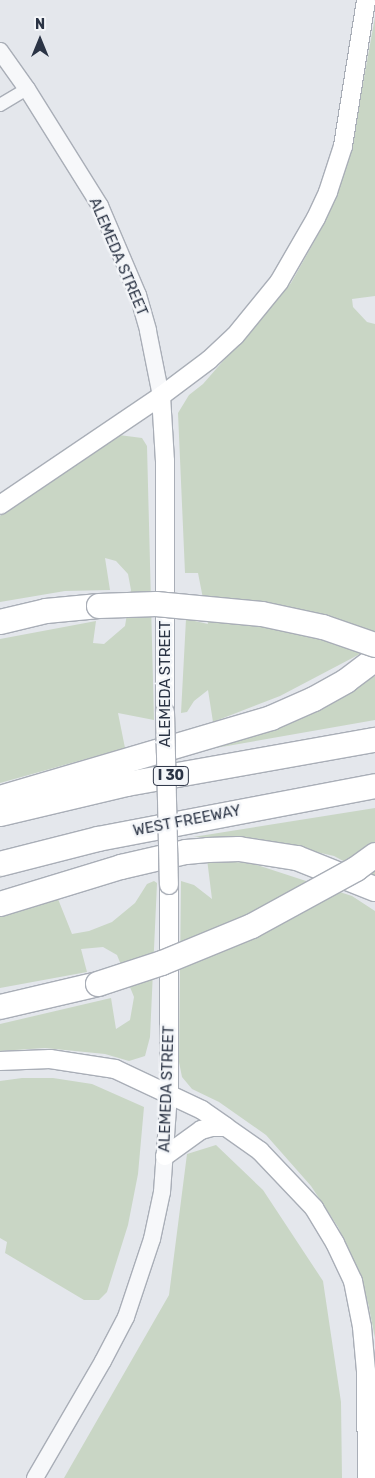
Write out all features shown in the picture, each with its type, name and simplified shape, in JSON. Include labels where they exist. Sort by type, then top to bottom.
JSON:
[{"type":"highway","points":[[0,622],[46,612],[99,606],[156,604],[262,614],[323,627],[375,645]]},
{"type":"highway","points":[[0,798],[271,718],[314,699],[346,681],[375,659]]},
{"type":"highway","name":"I 30","points":[[0,814],[127,784],[375,740]]},
{"type":"highway","name":"WEST FREEWAY","points":[[0,864],[98,839],[375,786]]},
{"type":"highway","points":[[0,904],[121,867],[186,852],[208,850],[239,849],[297,858],[375,889]]},
{"type":"highway","points":[[0,1007],[98,984],[162,963],[252,926],[356,869],[375,856]]},
{"type":"main road","points":[[0,505],[162,396],[210,360],[235,336],[279,282],[316,218],[328,192],[343,146],[366,0]]},
{"type":"main road","name":"ALEMEDA STREET","points":[[162,396],[165,461],[169,1095]]},
{"type":"main road","points":[[0,1061],[50,1060],[115,1069],[202,1110],[260,1151],[314,1208],[335,1243],[353,1281],[362,1326],[366,1371],[367,1478]]},
{"type":"main road","points":[[165,1156],[200,1130],[212,1127],[226,1127]]},
{"type":"street","name":"ALEMEDA STREET","points":[[0,51],[27,89],[100,206],[138,295],[162,396]]},
{"type":"street","points":[[0,105],[27,89]]},
{"type":"street","name":"ALEMEDA STREET","points":[[35,1478],[103,1361],[126,1317],[152,1239],[162,1192],[169,1095]]},
{"type":"green space","points":[[375,17],[375,296],[352,299],[353,307],[367,322],[375,324],[375,641],[358,655],[280,696],[213,722],[208,690],[194,701],[187,712],[181,713],[186,619],[208,624],[198,573],[185,573],[178,413],[189,395],[203,384],[291,283],[324,224],[351,149]]},
{"type":"green space","points":[[119,435],[142,438],[147,446],[154,720],[118,713],[125,748],[0,783],[0,639],[96,621],[93,643],[104,644],[125,626],[131,590],[128,574],[116,561],[105,558],[110,590],[65,591],[0,602],[0,516]]},
{"type":"green space","points":[[375,676],[375,720],[204,750],[310,713]]},
{"type":"green space","points":[[375,808],[375,878],[334,856],[255,838],[193,837]]},
{"type":"green space","points":[[207,859],[254,864],[352,896],[375,911],[375,1338],[368,1303],[354,1261],[338,1227],[311,1186],[266,1135],[219,1102],[192,1089],[182,1077],[179,1062],[181,881],[194,885],[212,899]]},
{"type":"green space","points":[[154,881],[157,883],[150,1037],[145,1056],[129,1061],[105,1054],[45,1048],[0,1051],[0,1024],[111,998],[116,1029],[130,1020],[134,997],[117,955],[103,947],[81,949],[87,972],[0,988],[0,914],[58,899],[72,934],[89,931],[112,922],[135,903],[147,884]]},
{"type":"green space","points":[[22,1078],[53,1078],[92,1084],[144,1107],[138,1174],[128,1225],[107,1292],[99,1300],[84,1300],[5,1253],[7,1242],[0,1238],[0,1081]]},
{"type":"green space","points":[[216,1145],[263,1190],[323,1281],[341,1402],[342,1478],[64,1478],[169,1295],[187,1154]]}]
